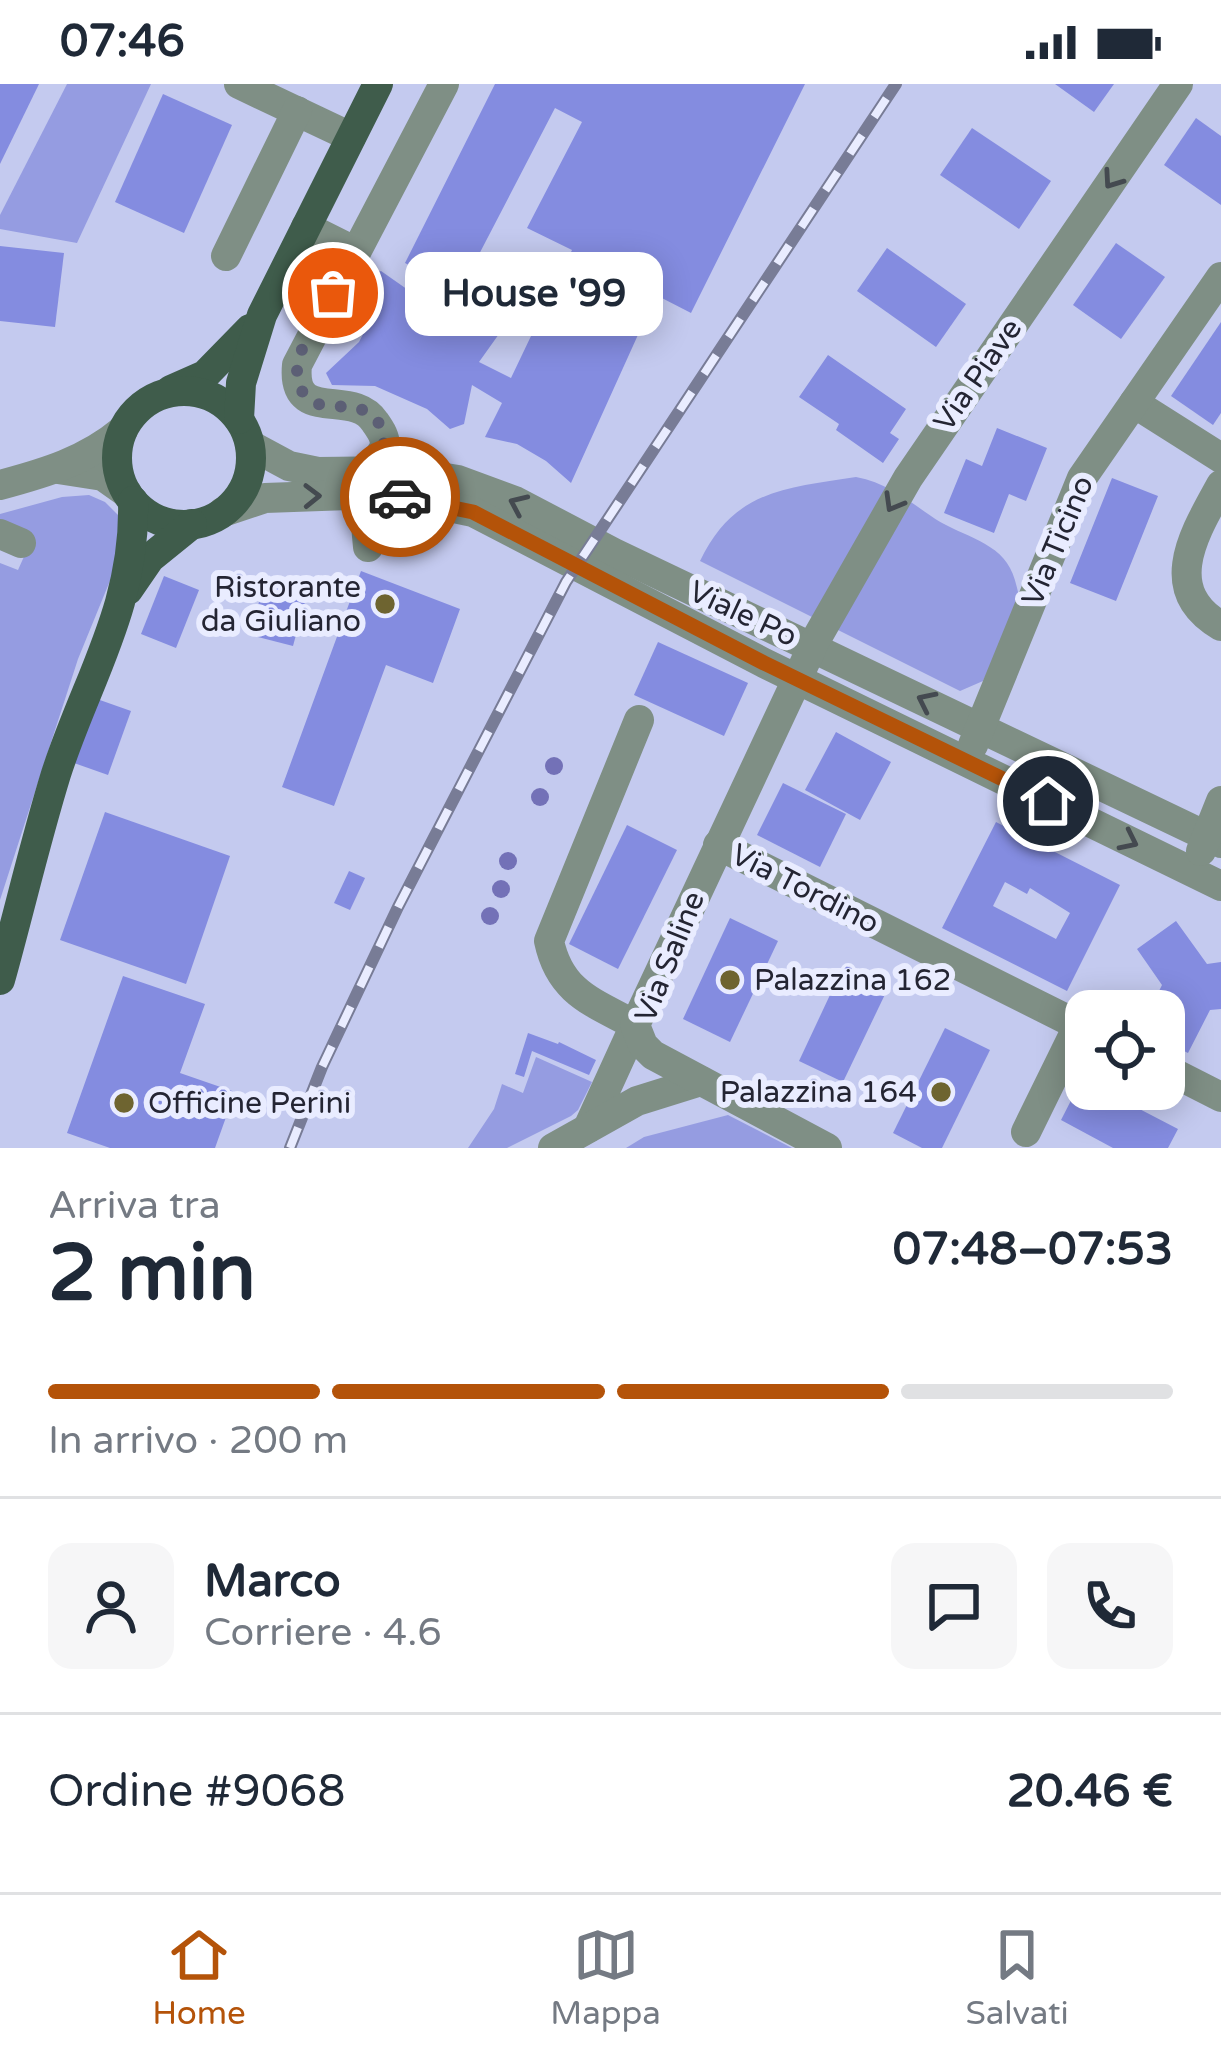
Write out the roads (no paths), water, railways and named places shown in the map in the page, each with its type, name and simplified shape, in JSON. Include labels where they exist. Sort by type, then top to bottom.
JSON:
[{"type":"main road","points":[[0,980],[56,773],[125,595],[150,558],[192,524],[223,512],[246,483],[241,383],[262,315],[378,84]]},
{"type":"main road","points":[[125,595],[134,530],[130,497],[117,462],[123,430],[133,414],[205,375],[262,315]]},
{"type":"main road","points":[[163,394],[196,392],[212,397],[244,432]]},
{"type":"main road","points":[[130,497],[159,520],[192,524]]},
{"type":"street","points":[[239,84],[351,137]]},
{"type":"street","points":[[368,547],[368,483],[385,440],[363,408],[322,405],[307,398],[296,378],[301,352],[444,84]]},
{"type":"street","name":"Via Piave","points":[[798,679],[908,478],[1178,84]]},
{"type":"street","points":[[226,256],[297,111]]},
{"type":"street","points":[[306,227],[356,252]]},
{"type":"street","name":"Via Ticino","points":[[965,761],[1082,478],[1221,277]]},
{"type":"street","points":[[1134,403],[1221,458]]},
{"type":"street","points":[[0,485],[58,469],[123,430]]},
{"type":"street","name":"Viale Po","points":[[244,432],[289,466],[473,512],[798,679],[1207,879]]},
{"type":"street","points":[[58,469],[90,472],[130,497]]},
{"type":"street","name":"Viale Po","points":[[223,512],[265,497],[368,483],[403,471],[458,481],[514,501],[1214,839]]},
{"type":"street","points":[[1221,485],[1188,545],[1185,567],[1199,608],[1221,626]]},
{"type":"street","name":"Via Saline","points":[[798,679],[635,1025],[652,1055],[826,1148]]},
{"type":"street","points":[[588,1128],[635,1025],[585,998],[561,978],[548,941],[639,720]]},
{"type":"street","points":[[1207,879],[1221,801]]},
{"type":"street","name":"Via Tordino","points":[[718,845],[1065,1018]]},
{"type":"street","points":[[1026,1132],[1065,1059]]},
{"type":"street","points":[[1185,1079],[1221,1097]]},
{"type":"street","points":[[554,1148],[637,1101],[701,1081]]},
{"type":"railway","points":[[290,1148],[322,1067],[398,907],[566,582],[896,84]]},
{"type":"place","name":"House '99","points":[[333,293]]},
{"type":"place","name":"Ristorante da Giuliano","points":[[385,604]]},
{"type":"place","name":"Palazzina 162","points":[[730,980]]},
{"type":"place","name":"Palazzina 164","points":[[941,1092]]},
{"type":"place","name":"Officine Perini","points":[[124,1103]]}]
